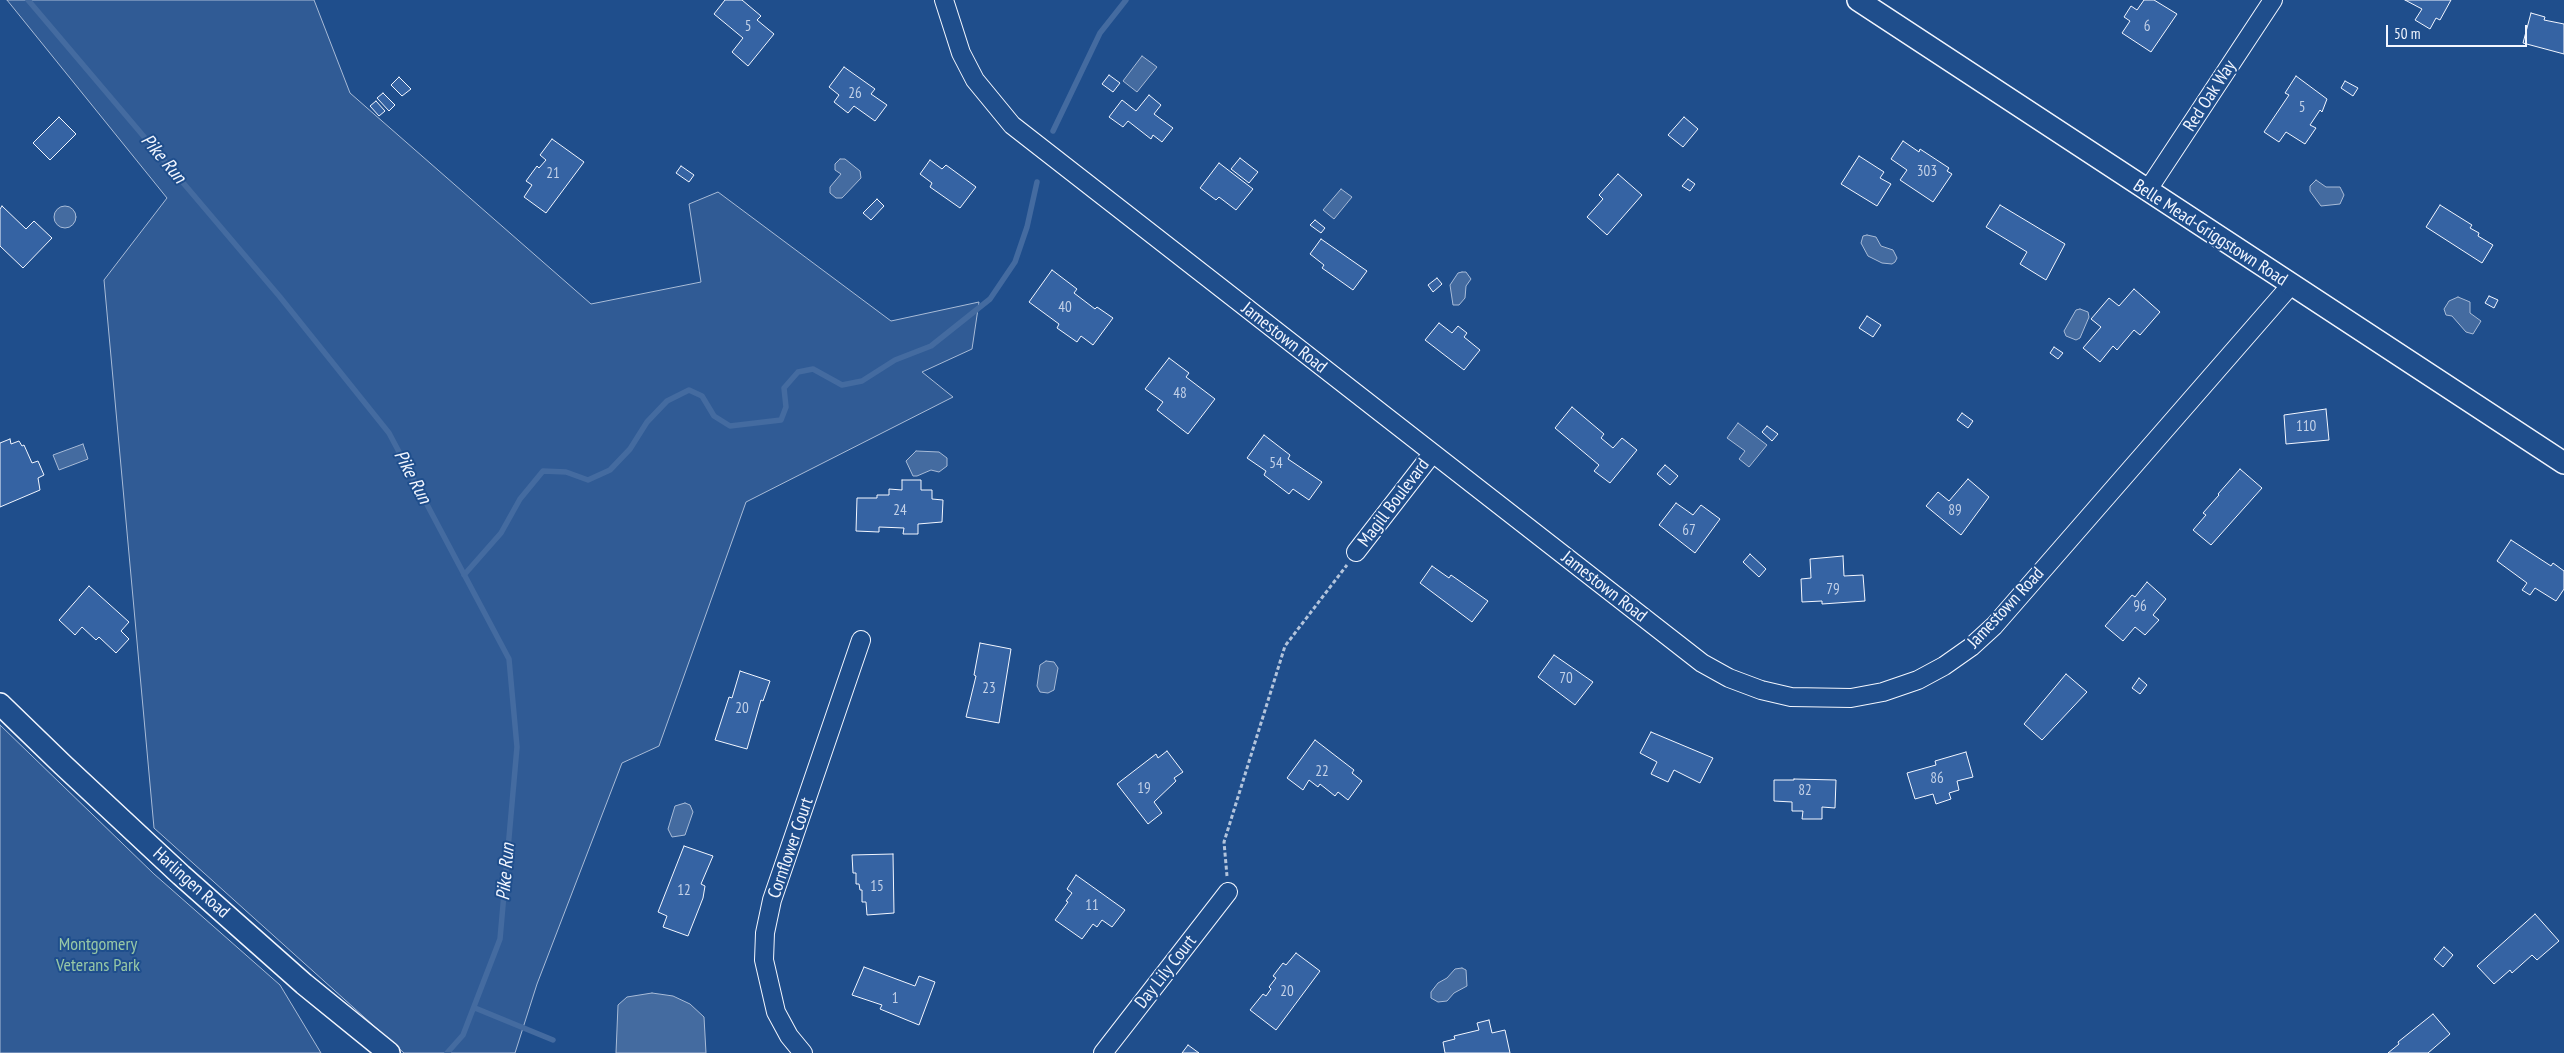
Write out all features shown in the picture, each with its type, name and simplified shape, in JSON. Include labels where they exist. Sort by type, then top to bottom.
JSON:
[{"type":"street","name":"Jamestown Road","points":[[944,0],[961,53],[975,80],[1012,125],[1702,663],[1729,678],[1761,690],[1791,697],[1851,698],[1883,692],[1918,680],[1944,666],[1971,647],[1994,626],[2291,286]]},
{"type":"street","name":"Belle Mead-Griggstown Road","points":[[1858,0],[2291,286],[2564,463]]},
{"type":"street","name":"Red Oak Way","points":[[2147,191],[2272,0]]},
{"type":"street","name":"Magill Boulevard","points":[[1356,552],[1432,454]]},
{"type":"street","name":"Cornflower Court","points":[[803,1053],[789,1036],[776,1012],[764,960],[765,933],[772,900],[861,640]]},
{"type":"street","name":"Harlingen Road","points":[[0,704],[181,875],[304,984],[389,1053]]},
{"type":"street","name":"Day Lily Court","points":[[1103,1053],[1228,892]]},
{"type":"path","points":[[1228,892],[1224,842],[1285,646],[1356,552]]},
{"type":"shaded area","points":[[7,0],[314,0],[350,93],[591,304],[701,282],[689,204],[718,192],[891,321],[979,302],[972,349],[922,372],[953,397],[746,502],[659,746],[622,763],[537,984],[515,1053],[404,1053],[154,828],[104,280],[167,198]]},
{"type":"shaded area","points":[[1142,56],[1157,67],[1137,92],[1123,81]]},
{"type":"shaded area","points":[[840,159],[845,159],[860,171],[861,178],[842,198],[836,198],[830,193],[830,187],[841,174],[835,170],[835,164]]},
{"type":"shaded area","points":[[2316,180],[2326,187],[2340,187],[2344,195],[2340,204],[2321,206],[2310,191],[2310,186]]},
{"type":"shaded area","points":[[1341,189],[1352,197],[1334,219],[1323,210]]},
{"type":"shaded area","points":[[65,206],[75,213],[76,217],[69,227],[65,228],[55,221],[54,217],[61,207]]},
{"type":"shaded area","points":[[1863,236],[1876,237],[1881,246],[1893,250],[1897,258],[1895,262],[1892,264],[1882,263],[1868,256],[1861,243]]},
{"type":"shaded area","points":[[1466,272],[1471,279],[1466,286],[1465,298],[1459,305],[1453,305],[1450,285],[1458,273]]},
{"type":"shaded area","points":[[2458,297],[2470,302],[2470,313],[2481,321],[2473,334],[2466,332],[2452,316],[2446,315],[2444,309],[2449,301]]},
{"type":"shaded area","points":[[2080,309],[2088,312],[2089,317],[2080,338],[2076,340],[2066,336],[2064,331],[2076,310]]},
{"type":"shaded area","points":[[1738,423],[1767,445],[1749,467],[1739,459],[1745,451],[1727,438]]},
{"type":"shaded area","points":[[83,444],[88,459],[59,470],[53,455]]},
{"type":"shaded area","points":[[916,451],[939,452],[947,458],[947,466],[939,472],[931,470],[913,476],[906,461]]},
{"type":"shaded area","points":[[1046,661],[1054,662],[1058,668],[1054,690],[1048,693],[1040,692],[1037,686],[1040,665]]},
{"type":"shaded area","name":"Montgomery Veterans Park","points":[[0,725],[154,874],[280,985],[321,1053],[0,1053]]},
{"type":"shaded area","points":[[685,803],[690,805],[693,812],[685,835],[672,837],[668,829],[675,806]]},
{"type":"shaded area","points":[[1462,968],[1466,970],[1467,986],[1454,993],[1447,1001],[1438,1002],[1431,998],[1431,992],[1438,983],[1447,978],[1455,969]]},
{"type":"shaded area","points":[[652,993],[673,996],[690,1004],[704,1017],[706,1053],[616,1053],[618,1005],[627,997]]},
{"type":"building","points":[[725,0],[742,0],[761,16],[757,20],[774,34],[748,66],[732,52],[743,38],[714,14]]},
{"type":"building","points":[[2144,0],[2154,0],[2177,14],[2151,52],[2122,33],[2130,21],[2124,17],[2131,6],[2137,10]]},
{"type":"building","points":[[2405,0],[2451,0],[2440,20],[2436,18],[2430,29],[2415,20],[2422,9]]},
{"type":"building","points":[[2531,13],[2545,17],[2544,20],[2564,24],[2564,54],[2523,43]]},
{"type":"building","points":[[844,67],[875,89],[871,94],[887,105],[875,121],[854,106],[848,113],[834,102],[839,95],[829,87]]},
{"type":"building","points":[[1109,75],[1120,83],[1113,92],[1102,84]]},
{"type":"building","points":[[2296,76],[2327,99],[2322,112],[2320,110],[2310,125],[2316,128],[2305,144],[2286,132],[2279,142],[2264,132],[2289,95],[2285,93]]},
{"type":"building","points":[[399,77],[411,89],[402,96],[391,85]]},
{"type":"building","points":[[2345,81],[2358,88],[2353,96],[2341,88]]},
{"type":"building","points":[[383,93],[395,105],[389,111],[377,98]]},
{"type":"building","points":[[1149,95],[1161,105],[1154,114],[1173,128],[1162,142],[1153,135],[1151,139],[1128,121],[1123,127],[1109,117],[1122,100],[1136,111]]},
{"type":"building","points":[[376,101],[385,111],[379,116],[370,106]]},
{"type":"building","points":[[59,117],[76,134],[50,160],[33,143]]},
{"type":"building","points":[[1684,117],[1698,129],[1683,147],[1668,135]]},
{"type":"building","points":[[552,139],[584,162],[546,213],[524,197],[532,185],[526,181],[537,166],[539,168],[546,160],[540,155]]},
{"type":"building","points":[[1903,141],[1919,152],[1920,149],[1949,168],[1947,171],[1952,174],[1933,202],[1900,180],[1907,170],[1891,159]]},
{"type":"building","points":[[1859,156],[1884,172],[1880,178],[1891,184],[1877,206],[1841,184]]},
{"type":"building","points":[[1240,158],[1258,172],[1249,183],[1231,169]]},
{"type":"building","points":[[930,160],[942,169],[946,165],[976,187],[960,208],[930,187],[932,183],[920,174]]},
{"type":"building","points":[[1219,163],[1253,189],[1236,210],[1219,197],[1216,200],[1200,188]]},
{"type":"building","points":[[681,166],[694,175],[689,182],[676,173]]},
{"type":"building","points":[[1618,174],[1642,195],[1607,235],[1587,217],[1603,199],[1599,195]]},
{"type":"building","points":[[1688,179],[1695,184],[1690,191],[1682,186]]},
{"type":"building","points":[[877,199],[884,206],[871,220],[863,213]]},
{"type":"building","points":[[2000,205],[2065,244],[2046,280],[2020,264],[2027,252],[1986,227]]},
{"type":"building","points":[[2440,205],[2472,225],[2470,228],[2479,233],[2478,236],[2493,245],[2482,263],[2426,227]]},
{"type":"building","points":[[2,206],[26,229],[34,221],[52,238],[23,268],[0,246],[0,209]]},
{"type":"building","points":[[1315,220],[1325,228],[1321,233],[1310,225]]},
{"type":"building","points":[[1321,239],[1367,271],[1353,290],[1322,268],[1324,265],[1310,254]]},
{"type":"building","points":[[1052,270],[1077,289],[1074,293],[1095,309],[1097,307],[1113,318],[1093,345],[1081,336],[1077,342],[1057,328],[1059,324],[1029,302]]},
{"type":"building","points":[[1437,278],[1442,284],[1433,292],[1428,285]]},
{"type":"building","points":[[2134,289],[2160,312],[2140,335],[2134,330],[2117,350],[2113,346],[2100,362],[2083,348],[2101,327],[2091,319],[2109,298],[2119,306]]},
{"type":"building","points":[[2489,296],[2498,300],[2494,308],[2485,303]]},
{"type":"building","points":[[1867,316],[1881,325],[1873,337],[1859,328]]},
{"type":"building","points":[[1439,323],[1452,333],[1458,326],[1467,333],[1464,337],[1480,350],[1464,370],[1425,340]]},
{"type":"building","points":[[2054,347],[2063,353],[2058,359],[2050,353]]},
{"type":"building","points":[[1169,358],[1189,373],[1186,377],[1215,399],[1188,434],[1157,410],[1163,402],[1145,389]]},
{"type":"building","points":[[1572,407],[1604,434],[1601,438],[1613,448],[1622,438],[1637,450],[1610,483],[1594,471],[1599,465],[1555,428]]},
{"type":"building","points":[[2326,409],[2329,440],[2286,444],[2284,415]]},
{"type":"building","points":[[1962,413],[1973,421],[1968,428],[1957,420]]},
{"type":"building","points":[[1767,426],[1778,434],[1772,441],[1762,432]]},
{"type":"building","points":[[1264,435],[1290,455],[1288,459],[1322,482],[1309,500],[1293,489],[1289,494],[1264,475],[1266,471],[1247,458]]},
{"type":"building","points":[[10,439],[11,444],[19,441],[22,446],[24,445],[32,463],[38,461],[44,475],[38,478],[40,490],[0,507],[0,443]]},
{"type":"building","points":[[1665,465],[1678,476],[1670,485],[1657,474]]},
{"type":"building","points":[[2240,469],[2262,488],[2211,545],[2193,530],[2206,515],[2203,513]]},
{"type":"building","points":[[1968,479],[1989,497],[1961,535],[1926,506],[1938,492],[1949,501]]},
{"type":"building","points":[[902,480],[921,480],[921,490],[932,490],[932,499],[943,500],[942,522],[918,524],[918,534],[903,534],[904,528],[879,527],[879,532],[856,531],[857,498],[877,498],[877,495],[889,495],[889,489],[902,490]]},
{"type":"building","points":[[1676,503],[1693,515],[1701,505],[1720,519],[1695,553],[1659,525]]},
{"type":"building","points":[[2511,540],[2551,566],[2553,563],[2564,571],[2564,589],[2556,601],[2535,588],[2530,595],[2522,590],[2527,583],[2497,561]]},
{"type":"building","points":[[1750,554],[1766,569],[1759,577],[1743,562]]},
{"type":"building","points":[[1843,556],[1844,576],[1863,575],[1865,601],[1822,604],[1822,601],[1802,602],[1801,579],[1811,578],[1810,559]]},
{"type":"building","points":[[1432,566],[1449,578],[1451,575],[1488,601],[1472,622],[1420,583]]},
{"type":"building","points":[[2147,582],[2166,599],[2153,615],[2159,620],[2145,635],[2135,627],[2123,641],[2105,626],[2132,595],[2135,597]]},
{"type":"building","points":[[89,586],[129,622],[121,631],[129,639],[116,653],[99,637],[96,640],[82,627],[75,635],[59,620]]},
{"type":"building","points":[[980,643],[1011,649],[999,723],[966,717],[976,676],[974,675]]},
{"type":"building","points":[[1554,655],[1593,682],[1575,705],[1538,677]]},
{"type":"building","points":[[740,671],[770,681],[763,701],[761,700],[747,749],[715,740],[729,697],[732,698]]},
{"type":"building","points":[[2066,674],[2087,692],[2042,740],[2024,724]]},
{"type":"building","points":[[2139,678],[2147,685],[2140,694],[2132,688]]},
{"type":"building","points":[[1651,732],[1713,758],[1700,783],[1674,770],[1668,782],[1651,774],[1657,762],[1640,753]]},
{"type":"building","points":[[1315,740],[1354,770],[1352,773],[1362,781],[1348,800],[1338,792],[1335,796],[1320,784],[1318,787],[1309,780],[1303,790],[1287,778]]},
{"type":"building","points":[[1167,751],[1183,772],[1174,778],[1176,781],[1154,802],[1162,813],[1148,824],[1117,784],[1156,754],[1158,758]]},
{"type":"building","points":[[1966,752],[1973,777],[1957,781],[1959,790],[1949,793],[1951,799],[1936,804],[1933,794],[1915,799],[1907,773],[1936,765],[1935,761]]},
{"type":"building","points":[[1774,780],[1836,780],[1835,808],[1822,807],[1822,819],[1802,819],[1803,811],[1792,811],[1792,802],[1774,801]]},
{"type":"building","points":[[684,846],[713,856],[701,884],[705,886],[703,898],[688,936],[663,927],[667,916],[658,912]]},
{"type":"building","points":[[893,854],[894,913],[867,915],[866,902],[862,902],[862,890],[860,890],[859,884],[856,884],[856,873],[853,873],[852,855]]},
{"type":"building","points":[[1076,875],[1125,910],[1112,927],[1102,920],[1097,927],[1093,924],[1082,939],[1055,920],[1068,902],[1066,901],[1072,893],[1067,889]]},
{"type":"building","points":[[2535,914],[2559,941],[2537,960],[2532,955],[2512,973],[2510,970],[2494,984],[2477,966]]},
{"type":"building","points":[[2444,947],[2453,955],[2443,967],[2434,959]]},
{"type":"building","points":[[1296,953],[1320,971],[1276,1030],[1250,1010],[1263,994],[1266,996],[1271,989],[1269,987],[1276,978],[1273,976],[1283,963],[1286,965]]},
{"type":"building","points":[[864,967],[915,986],[919,976],[935,982],[919,1025],[880,1009],[882,1005],[852,995]]},
{"type":"building","points":[[2433,1014],[2450,1034],[2428,1053],[2388,1053],[2399,1044],[2398,1042]]},
{"type":"building","points":[[1489,1020],[1492,1033],[1505,1030],[1510,1053],[1445,1053],[1443,1042],[1455,1039],[1454,1036],[1479,1030],[1477,1023]]},
{"type":"building","points":[[1188,1045],[1199,1053],[1182,1053]]},
{"type":"waterway","name":"Pike Run","points":[[28,0],[280,297],[389,433],[509,659],[517,747],[500,939],[463,1035],[447,1053]]},
{"type":"waterway","points":[[1053,131],[1100,33],[1126,0]]},
{"type":"waterway","points":[[464,575],[501,533],[520,499],[543,471],[566,472],[588,480],[610,470],[630,449],[647,422],[667,401],[689,390],[702,396],[714,416],[730,426],[781,420],[786,407],[784,388],[798,372],[813,369],[842,385],[862,381],[895,360],[931,346],[990,299],[1015,262],[1027,227],[1037,182]]},
{"type":"waterway","points":[[475,1008],[553,1040]]}]
